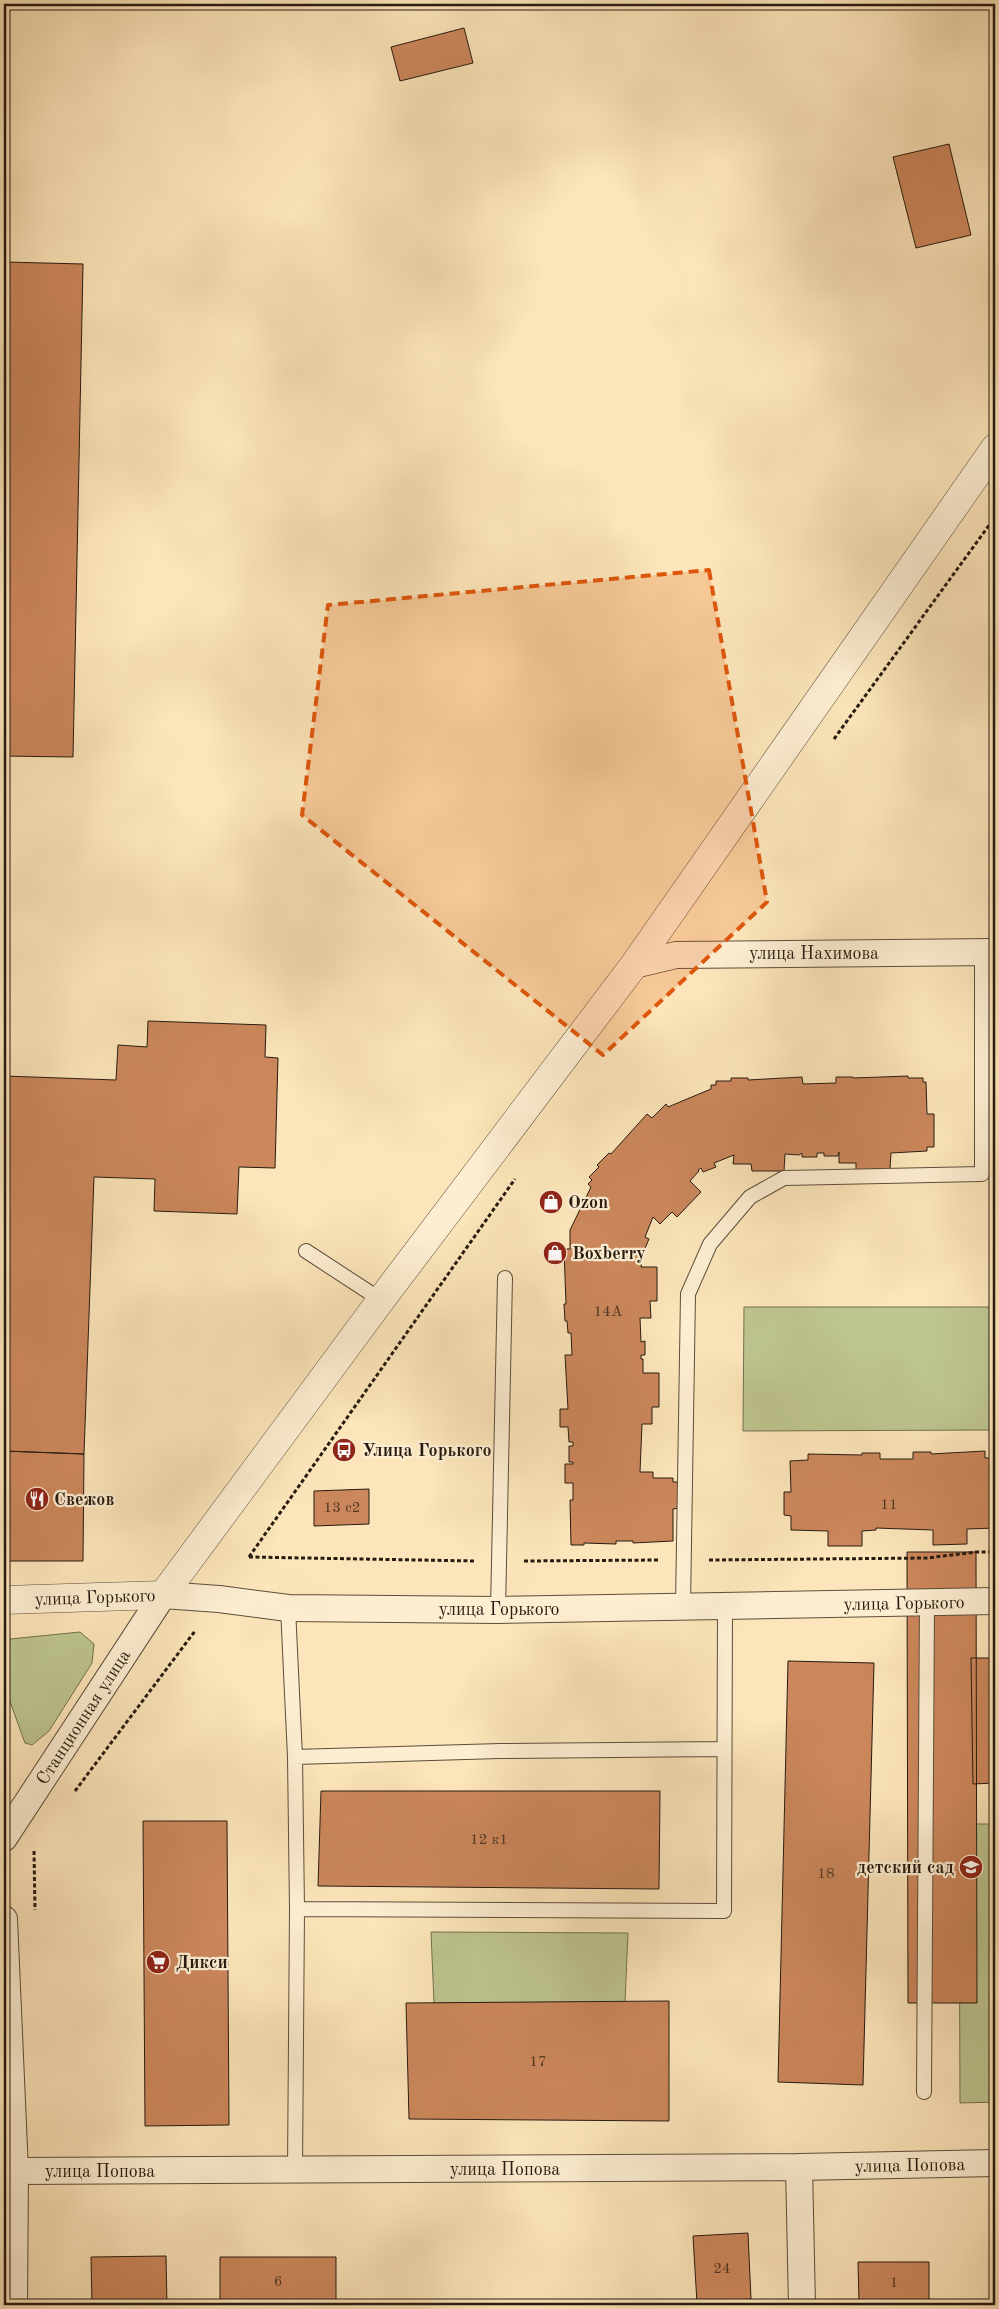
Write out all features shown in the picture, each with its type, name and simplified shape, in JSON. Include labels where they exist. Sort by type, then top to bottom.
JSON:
[{"type":"street","points":[[163,1595],[381,1300],[634,964],[995,448]]},
{"type":"street","name":"улица Нахимова","points":[[634,964],[676,955],[989,952]]},
{"type":"street","name":"улица Горького","points":[[4,1600],[163,1595],[219,1599],[288,1608],[498,1610],[995,1601]]},
{"type":"street","name":"Станционная улица","points":[[4,1838],[163,1595]]},
{"type":"street","points":[[4,1919],[15,2171],[14,2305]]},
{"type":"street","name":"улица Попова","points":[[15,2171],[798,2167],[995,2164]]},
{"type":"street","points":[[798,2167],[802,2305]]},
{"type":"lane","points":[[683,1606],[688,1294],[710,1244],[750,1197],[784,1178],[982,1174],[989,952]]},
{"type":"lane","points":[[306,1251],[381,1300]]},
{"type":"lane","points":[[498,1610],[506,1278]]},
{"type":"lane","points":[[924,2092],[927,1602]]},
{"type":"lane","points":[[297,1909],[724,1911],[723,1749],[725,1606]]},
{"type":"lane","points":[[288,1608],[295,1757],[297,1909],[295,2170]]},
{"type":"lane","points":[[295,1757],[500,1751],[723,1749]]},
{"type":"path","points":[[249,1557],[499,1561],[683,1560],[927,1558],[976,1552],[995,1552]]},
{"type":"path","points":[[69,1798],[195,1631]]},
{"type":"path","points":[[34,1846],[35,1915]]},
{"type":"highlighted area","points":[[709,570],[767,902],[603,1055],[302,815],[328,605]]},
{"type":"green space","points":[[744,1307],[992,1307],[991,1430],[743,1431]]},
{"type":"green space","points":[[80,1632],[94,1644],[92,1663],[49,1731],[32,1745],[25,1743],[5,1688],[10,1639]]},
{"type":"green space","points":[[959,1824],[995,1824],[995,2102],[960,2103]]},
{"type":"green space","points":[[431,1932],[628,1933],[625,2002],[434,2003]]},
{"type":"building","points":[[406,4],[465,4],[465,9],[406,6]]},
{"type":"building","points":[[574,4],[590,4],[575,8]]},
{"type":"building","points":[[464,28],[473,63],[400,81],[391,47]]},
{"type":"building","points":[[949,144],[971,235],[916,248],[893,157]]},
{"type":"building","points":[[4,262],[83,264],[73,757],[4,756]]},
{"type":"building","points":[[148,1021],[266,1025],[265,1057],[278,1058],[275,1168],[239,1167],[237,1214],[154,1211],[155,1179],[94,1177],[84,1454],[4,1451],[4,1076],[116,1080],[118,1045],[147,1047]]},
{"type":"building","points":[[908,1076],[908,1078],[923,1078],[923,1082],[926,1082],[927,1114],[934,1114],[934,1147],[927,1147],[927,1151],[891,1153],[890,1169],[856,1170],[856,1163],[839,1163],[839,1152],[838,1156],[824,1156],[824,1153],[817,1153],[817,1157],[802,1157],[802,1153],[799,1155],[785,1154],[784,1171],[752,1171],[751,1164],[733,1164],[734,1155],[714,1163],[716,1167],[703,1172],[701,1168],[698,1170],[690,1181],[701,1192],[677,1217],[672,1212],[660,1224],[653,1217],[645,1237],[649,1239],[643,1253],[640,1251],[639,1253],[642,1253],[641,1267],[657,1267],[657,1301],[650,1301],[651,1318],[640,1318],[641,1342],[645,1341],[645,1355],[641,1355],[641,1359],[643,1359],[643,1373],[659,1373],[659,1407],[652,1407],[652,1424],[642,1424],[640,1472],[653,1472],[653,1478],[673,1478],[673,1482],[679,1482],[680,1508],[673,1509],[673,1541],[633,1543],[633,1541],[616,1541],[616,1544],[584,1543],[584,1545],[571,1545],[570,1500],[573,1500],[573,1483],[565,1483],[565,1464],[573,1464],[573,1462],[569,1462],[569,1446],[573,1446],[573,1442],[569,1442],[568,1427],[560,1427],[560,1409],[568,1409],[565,1355],[572,1355],[571,1333],[568,1333],[567,1321],[565,1321],[564,1249],[570,1249],[570,1230],[591,1187],[588,1184],[592,1180],[589,1177],[599,1167],[597,1165],[609,1153],[611,1154],[647,1114],[652,1118],[666,1104],[668,1107],[711,1089],[711,1085],[716,1085],[716,1081],[731,1081],[731,1078],[748,1078],[748,1080],[802,1077],[803,1084],[836,1083],[836,1077]]},
{"type":"building","points":[[4,1451],[84,1454],[83,1561],[4,1561]]},
{"type":"building","points":[[985,1451],[985,1458],[995,1458],[995,1528],[967,1529],[967,1544],[933,1545],[933,1530],[876,1528],[876,1530],[862,1531],[862,1546],[828,1546],[828,1531],[791,1530],[791,1516],[784,1515],[784,1492],[791,1492],[790,1461],[808,1460],[808,1454],[862,1455],[862,1453],[880,1453],[880,1459],[913,1459],[913,1452],[931,1452],[931,1454]]},
{"type":"building","points":[[369,1489],[369,1524],[314,1526],[314,1491]]},
{"type":"building","points":[[907,1552],[976,1552],[977,2003],[908,2003]]},
{"type":"building","points":[[971,1658],[995,1658],[995,1783],[973,1784]]},
{"type":"building","points":[[788,1661],[874,1663],[863,2085],[778,2082]]},
{"type":"building","points":[[321,1791],[660,1791],[659,1889],[318,1886]]},
{"type":"building","points":[[143,1821],[227,1821],[229,2125],[145,2126]]},
{"type":"building","points":[[669,2001],[669,2121],[409,2119],[406,2003]]},
{"type":"building","points":[[748,2233],[751,2299],[697,2303],[693,2236]]},
{"type":"building","points":[[166,2256],[167,2305],[92,2305],[91,2257]]},
{"type":"building","points":[[220,2257],[336,2257],[336,2305],[220,2305]]},
{"type":"building","points":[[858,2262],[929,2262],[929,2302],[859,2302]]},
{"type":"place","name":"Ozon","points":[[551,1202]]},
{"type":"place","name":"Boxberry","points":[[555,1253]]},
{"type":"place","name":"Улица Горького","points":[[344,1450]]},
{"type":"place","name":"Свежов","points":[[37,1499]]},
{"type":"place","name":"детский сад","points":[[971,1867]]},
{"type":"place","name":"Дикси","points":[[158,1962]]}]
